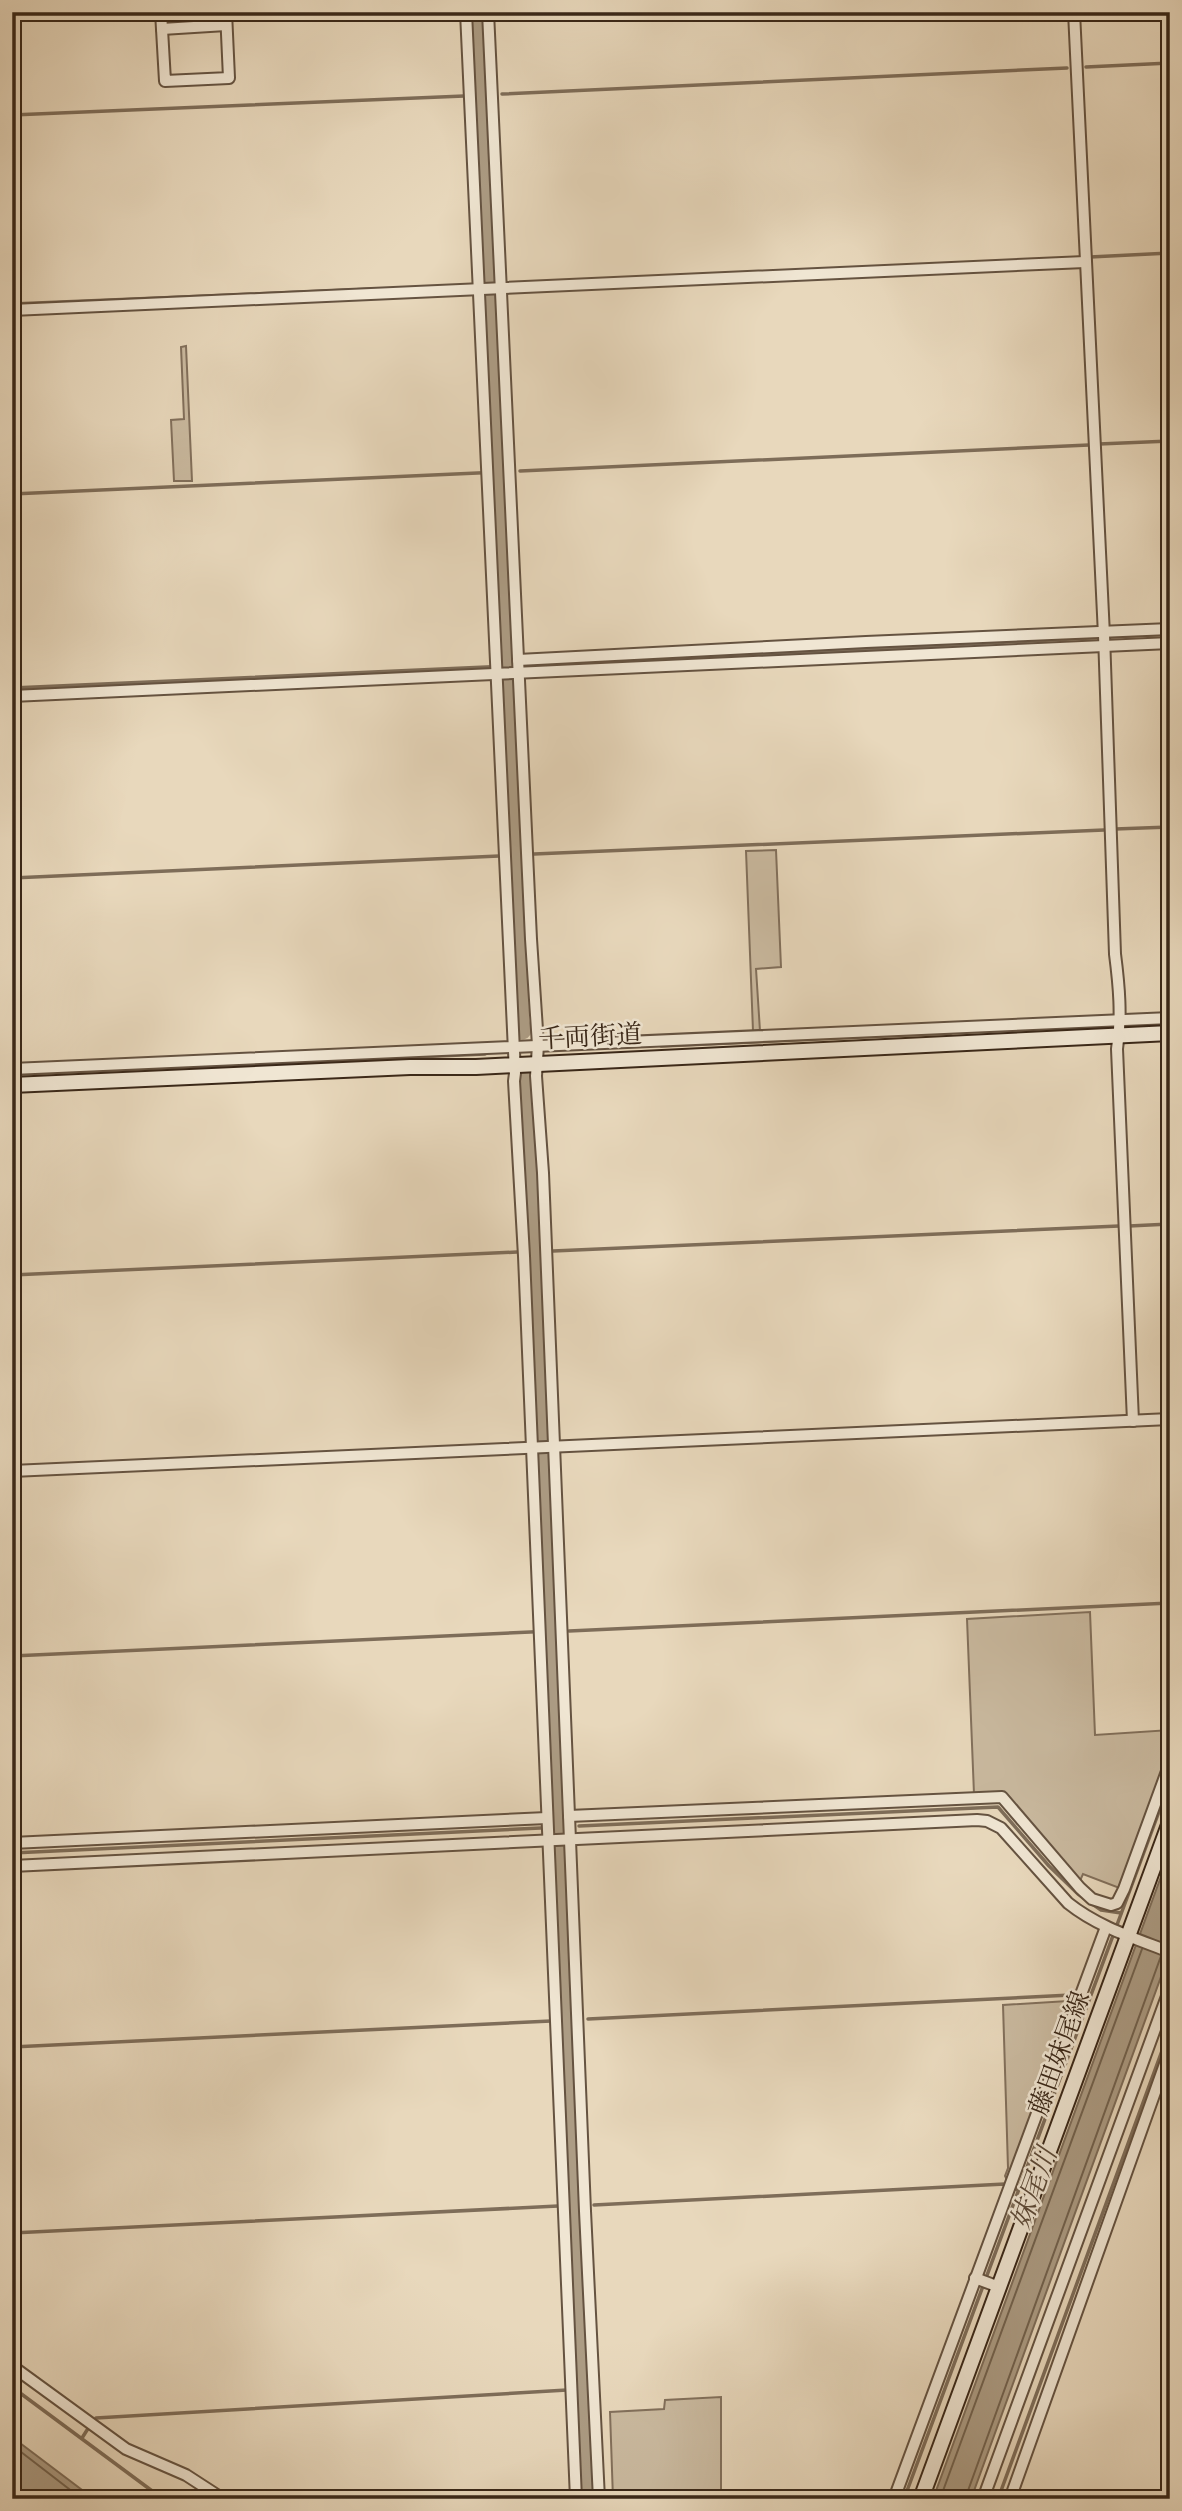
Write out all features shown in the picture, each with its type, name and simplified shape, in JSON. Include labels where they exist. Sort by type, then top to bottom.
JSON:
[{"type":"street","points":[[161,12],[165,80],[229,78],[226,12]]},
{"type":"street","points":[[466,12],[480,101],[494,477],[518,660],[514,851],[514,1082],[525,1256],[542,1449],[547,1639],[569,1816],[566,2027],[576,2499]]},
{"type":"street","points":[[488,12],[480,101],[494,477],[497,671],[514,851],[538,1045],[543,1256],[542,1449],[548,1831],[583,2211],[599,2499]]},
{"type":"street","points":[[1074,12],[1104,638],[1120,1027],[1117,1049],[1133,1421]]},
{"type":"street","points":[[162,29],[226,25]]},
{"type":"street","points":[[12,310],[1085,262]]},
{"type":"street","points":[[12,696],[497,671],[516,673],[1104,638],[1170,629]]},
{"type":"street","points":[[518,660],[866,642],[1104,638],[1170,643]]},
{"type":"street","points":[[12,1069],[538,1045],[1120,1027],[1170,1018]]},
{"type":"street","name":"千両街道","points":[[12,1085],[537,1063],[1120,1027],[1170,1033]]},
{"type":"street","points":[[525,1256],[543,1256]]},
{"type":"street","points":[[12,1471],[1170,1419]]},
{"type":"street","points":[[569,1816],[862,1814],[987,1821],[1001,1828],[1062,1880],[1092,1899],[1111,1905],[1117,1903],[1170,1763]]},
{"type":"street","points":[[12,1843],[548,1831],[568,1839],[862,1814],[1002,1797],[1062,1880],[1074,1908],[1119,1932],[1170,1952]]},
{"type":"street","name":"藤田妹尾線","points":[[921,2499],[986,2282],[1075,2083],[1119,1932],[1170,1822]]},
{"type":"street","points":[[12,1866],[548,1831]]},
{"type":"street","points":[[894,2499],[986,2282],[1010,2186],[1079,1998],[1119,1932]]},
{"type":"street","points":[[983,2499],[1170,1988]]},
{"type":"street","points":[[1010,2499],[1170,2050]]},
{"type":"street","points":[[567,2212],[583,2211]]},
{"type":"street","points":[[12,2366],[127,2449],[186,2475],[223,2499]]},
{"type":"shaded area","points":[[186,346],[192,481],[174,481],[171,420],[184,419],[181,347]]},
{"type":"shaded area","points":[[776,850],[781,967],[756,969],[760,1031],[753,1031],[746,851]]},
{"type":"shaded area","points":[[1090,1612],[1095,1735],[1170,1730],[1170,1757],[1122,1889],[1083,1874],[1079,1883],[1006,1796],[974,1794],[967,1619]]},
{"type":"shaded area","points":[[1068,2001],[1073,2003],[1008,2182],[1005,2176],[1008,2168],[1003,2005]]},
{"type":"shaded area","points":[[721,2397],[721,2499],[613,2499],[610,2412],[664,2409],[665,2400]]},
{"type":"water","name":"妹尾川","points":[[1170,1852],[1170,1952],[971,2499],[933,2499]]},
{"type":"water","points":[[12,2437],[94,2499],[12,2499]]},
{"type":"waterway","points":[[474,12],[522,1030]]},
{"type":"waterway","points":[[1086,67],[1170,63]]},
{"type":"waterway","points":[[502,94],[1067,68]]},
{"type":"waterway","points":[[473,95],[482,95]]},
{"type":"waterway","points":[[12,115],[464,96]]},
{"type":"waterway","points":[[1090,257],[1170,253]]},
{"type":"waterway","points":[[12,304],[374,289]]},
{"type":"waterway","points":[[1099,444],[1170,441]]},
{"type":"waterway","points":[[520,471],[1089,445]]},
{"type":"waterway","points":[[12,494],[500,472]]},
{"type":"waterway","points":[[528,666],[1170,634]]},
{"type":"waterway","points":[[12,688],[509,666]]},
{"type":"waterway","points":[[1115,829],[1170,827]]},
{"type":"waterway","points":[[534,854],[1104,830]]},
{"type":"waterway","points":[[12,878],[499,856]]},
{"type":"waterway","points":[[1049,1029],[1157,1024]]},
{"type":"waterway","points":[[661,1046],[951,1033]]},
{"type":"waterway","points":[[12,1074],[485,1054]]},
{"type":"waterway","points":[[525,1078],[585,2499]]},
{"type":"waterway","points":[[1129,1226],[1170,1224]]},
{"type":"waterway","points":[[553,1251],[1119,1226]]},
{"type":"waterway","points":[[12,1275],[517,1252]]},
{"type":"waterway","points":[[527,1252],[537,1252]]},
{"type":"waterway","points":[[569,1631],[1170,1603]]},
{"type":"waterway","points":[[12,1656],[553,1631]]},
{"type":"waterway","points":[[904,2499],[1170,1782]]},
{"type":"waterway","points":[[579,1826],[998,1807],[1049,1866],[1078,1894],[1101,1910],[1121,1913]]},
{"type":"waterway","points":[[12,1853],[562,1827]]},
{"type":"waterway","points":[[588,2019],[1071,1995],[1079,1998]]},
{"type":"waterway","points":[[560,2020],[569,2019]]},
{"type":"waterway","points":[[12,2047],[551,2021]]},
{"type":"waterway","points":[[998,2499],[1170,2029]]},
{"type":"waterway","points":[[594,2205],[1005,2184],[1018,2190]]},
{"type":"waterway","points":[[568,2206],[578,2205]]},
{"type":"waterway","points":[[12,2233],[558,2206]]},
{"type":"waterway","points":[[12,2387],[163,2499]]},
{"type":"waterway","points":[[96,2418],[567,2390]]},
{"type":"waterway","points":[[82,2438],[89,2427]]}]
